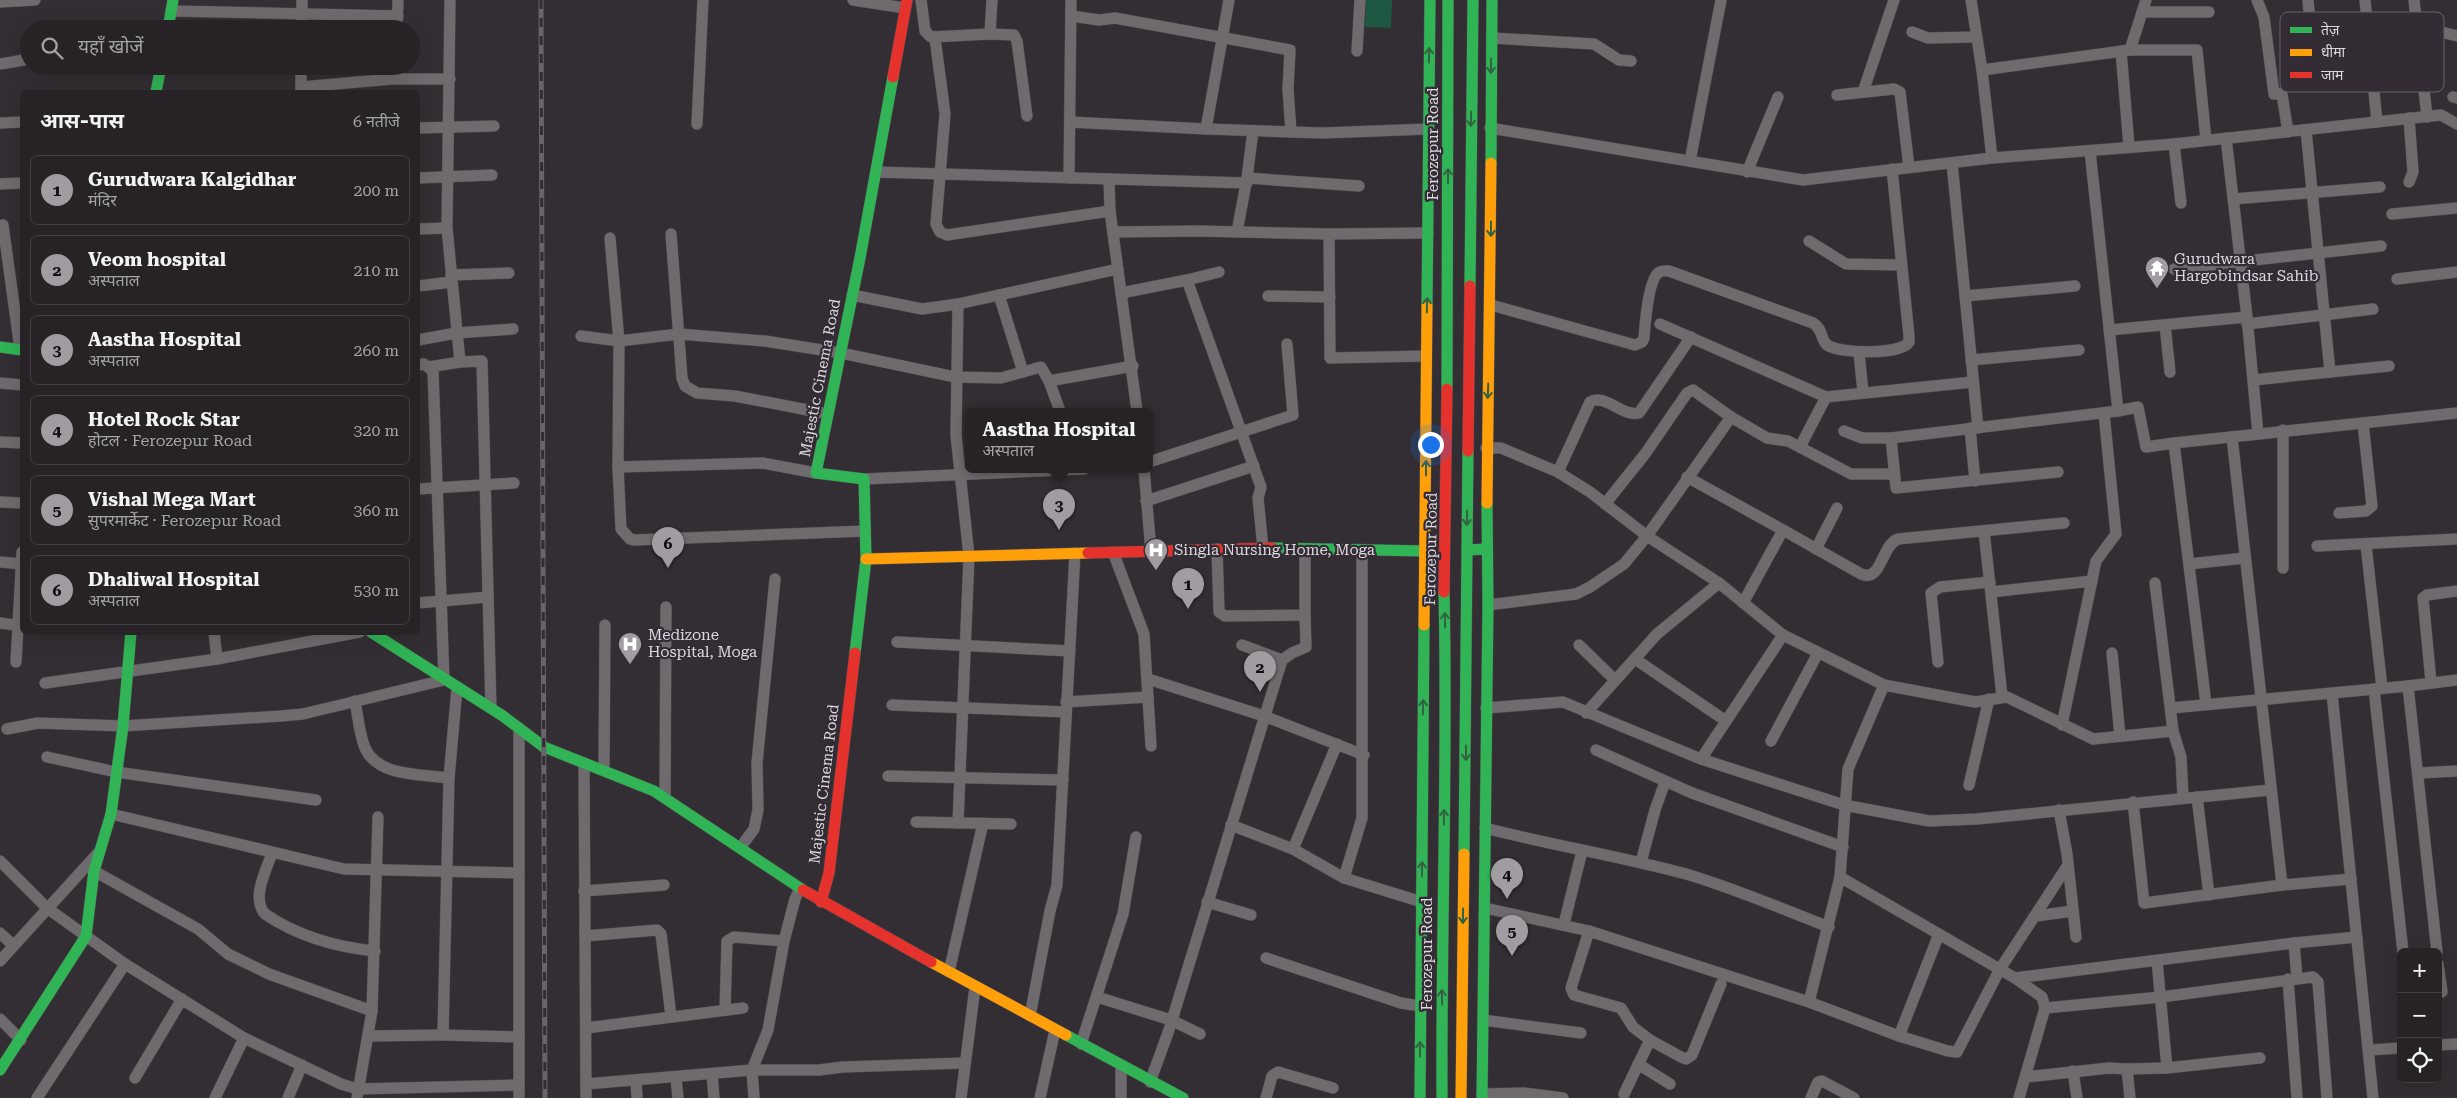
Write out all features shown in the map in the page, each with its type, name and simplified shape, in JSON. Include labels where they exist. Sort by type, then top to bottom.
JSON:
[{"type":"main road","points":[[1420,1098],[1430,0]]},
{"type":"main road","name":"Ferozepur Road","points":[[1442,1098],[1441,960],[1446,669],[1444,568],[1447,434],[1448,0]]},
{"type":"main road","points":[[1461,1098],[1473,0]]},
{"type":"main road","points":[[1482,1096],[1488,606],[1486,448],[1491,305],[1490,128],[1492,0]]},
{"type":"main road","name":"Majestic Cinema Road","points":[[821,902],[829,873],[866,559],[864,479],[816,473],[876,172],[906,4]]},
{"type":"main road","points":[[170,20],[172,6]]},
{"type":"main road","points":[[156,90],[159,75]]},
{"type":"main road","points":[[0,347],[20,350]]},
{"type":"main road","points":[[866,559],[1263,548],[1426,552],[1444,568]]},
{"type":"main road","points":[[1467,550],[1487,549]]},
{"type":"main road","points":[[0,1070],[86,936],[94,871],[111,814],[123,726],[132,635]]},
{"type":"main road","points":[[376,635],[491,708],[544,747],[654,791],[821,902],[1150,1082],[1183,1098]]},
{"type":"street","points":[[0,2],[35,0]]},
{"type":"street","points":[[302,0],[302,20]]},
{"type":"street","points":[[398,0],[398,20]]},
{"type":"street","points":[[450,0],[447,228],[460,362]]},
{"type":"street","points":[[697,124],[703,0]]},
{"type":"street","points":[[853,0],[906,4]]},
{"type":"street","points":[[921,0],[925,31],[928,35],[935,38],[990,34],[1012,34],[1016,38],[1027,116]]},
{"type":"street","points":[[990,34],[992,0]]},
{"type":"street","points":[[1069,178],[1072,0]]},
{"type":"street","points":[[1206,129],[1230,0]]},
{"type":"street","points":[[1356,51],[1360,0]]},
{"type":"street","points":[[1690,161],[1721,0]]},
{"type":"street","points":[[1863,92],[1894,0]]},
{"type":"street","points":[[1970,0],[1982,70],[1992,158]]},
{"type":"street","points":[[2129,146],[2126,50],[2146,0]]},
{"type":"street","points":[[2257,0],[2264,17],[2274,94],[2282,94],[2288,132]]},
{"type":"street","points":[[172,6],[302,15],[398,16]]},
{"type":"street","points":[[2142,12],[2209,12]]},
{"type":"street","points":[[1071,16],[1099,20],[1115,18],[1290,50],[1288,89],[1291,132]]},
{"type":"street","points":[[1912,32],[1928,38],[1976,37]]},
{"type":"street","points":[[2444,33],[2457,36]]},
{"type":"street","points":[[935,38],[945,114],[936,224],[943,234],[1110,211]]},
{"type":"street","points":[[1492,38],[1594,44],[1619,60],[1631,61]]},
{"type":"street","points":[[1982,70],[2126,50],[2197,50],[2206,140]]},
{"type":"street","points":[[0,64],[20,61]]},
{"type":"street","points":[[301,75],[301,90],[392,79],[450,79]]},
{"type":"street","points":[[1837,95],[1894,89],[1900,92],[1909,167]]},
{"type":"street","points":[[2374,92],[2377,122]]},
{"type":"street","points":[[2424,92],[2427,116]]},
{"type":"street","points":[[1748,172],[1778,97]]},
{"type":"street","points":[[1490,128],[1803,180],[1992,158],[2174,144],[2427,116],[2446,116],[2457,124]]},
{"type":"street","points":[[2409,182],[2413,172],[2410,118]]},
{"type":"street","points":[[0,123],[20,122]]},
{"type":"street","points":[[1070,122],[1291,132],[1428,129]]},
{"type":"street","points":[[420,128],[494,126]]},
{"type":"street","points":[[2306,130],[2330,372]]},
{"type":"street","points":[[1237,232],[1247,180],[1253,131]]},
{"type":"street","points":[[2226,138],[2241,262],[2258,434]]},
{"type":"street","points":[[2174,144],[2181,203]]},
{"type":"street","points":[[2090,151],[2118,411]]},
{"type":"street","points":[[1952,163],[1973,382],[1975,481]]},
{"type":"street","points":[[1491,305],[1636,345],[1642,342],[1644,338],[1648,305],[1655,277],[1663,271],[1669,271],[1813,323],[1821,329],[1825,342],[1830,346],[1859,353],[1902,348],[1909,342],[1892,169]]},
{"type":"street","points":[[876,172],[1109,179],[1247,180],[1359,186]]},
{"type":"street","points":[[420,178],[492,175]]},
{"type":"street","points":[[1109,179],[1110,211],[1138,408]]},
{"type":"street","points":[[0,184],[20,183]]},
{"type":"street","points":[[2234,199],[2380,186]]},
{"type":"street","points":[[2392,214],[2457,208]]},
{"type":"street","points":[[3,225],[20,337]]},
{"type":"street","points":[[420,229],[447,228]]},
{"type":"street","points":[[1113,232],[1428,233]]},
{"type":"street","points":[[671,234],[682,378],[685,386],[691,391],[735,396],[828,414]]},
{"type":"street","points":[[1329,234],[1330,358],[1426,356]]},
{"type":"street","points":[[610,238],[619,341],[618,467],[621,528],[630,539],[865,531]]},
{"type":"street","points":[[1808,241],[1846,264],[1901,265]]},
{"type":"street","points":[[2174,269],[2381,246]]},
{"type":"street","points":[[852,295],[922,309],[958,304],[1118,269]]},
{"type":"street","points":[[1121,293],[1219,272]]},
{"type":"street","points":[[2397,279],[2457,272]]},
{"type":"street","points":[[420,286],[452,279],[509,273]]},
{"type":"street","points":[[1187,280],[1261,487],[1258,498],[1263,548]]},
{"type":"street","points":[[1965,296],[2075,286]]},
{"type":"street","points":[[999,295],[1023,372]]},
{"type":"street","points":[[1268,296],[1330,297]]},
{"type":"street","points":[[958,304],[955,377],[960,473],[969,556],[958,823]]},
{"type":"street","points":[[2109,330],[2373,309]]},
{"type":"street","points":[[1660,324],[1826,396],[1973,382]]},
{"type":"street","points":[[2165,325],[2170,372]]},
{"type":"street","points":[[420,340],[456,333],[513,329]]},
{"type":"street","points":[[581,336],[619,341],[679,334],[765,341],[841,353],[955,377],[1001,378],[1041,367],[1049,380],[1059,408]]},
{"type":"street","points":[[1558,472],[1590,402],[1600,400],[1629,413],[1639,413],[1690,337]]},
{"type":"street","points":[[1153,461],[1293,415],[1287,344]]},
{"type":"street","points":[[1971,360],[2079,350]]},
{"type":"street","points":[[1859,353],[1862,392]]},
{"type":"street","points":[[423,366],[482,362],[491,708]]},
{"type":"street","points":[[7,729],[38,723],[123,726],[281,716],[444,680],[433,371],[423,366]]},
{"type":"street","points":[[1049,380],[1133,366]]},
{"type":"street","points":[[2253,380],[2390,366]]},
{"type":"street","points":[[0,383],[20,385]]},
{"type":"street","points":[[1605,504],[1645,454],[1687,393],[1696,391],[1731,417],[1770,440],[1784,440],[1851,474],[1894,474]]},
{"type":"street","points":[[1800,447],[1826,396]]},
{"type":"street","points":[[1844,431],[1862,438],[1891,438],[2104,413],[2138,407],[2146,447],[2282,430],[2457,414]]},
{"type":"street","points":[[2062,725],[2096,561],[2116,534],[2104,413]]},
{"type":"street","points":[[1488,606],[1568,596],[1583,591],[1624,564],[1647,536],[1731,417]]},
{"type":"street","points":[[2339,513],[2366,511],[2372,506],[2363,423]]},
{"type":"street","points":[[2282,430],[2283,568]]},
{"type":"street","points":[[2232,437],[2282,885]]},
{"type":"street","points":[[1891,438],[1896,488],[2058,472]]},
{"type":"street","points":[[0,442],[20,443]]},
{"type":"street","points":[[2174,443],[2206,704]]},
{"type":"street","points":[[1486,448],[1501,448],[1558,472],[1590,492],[1647,536],[1718,583],[1783,635],[1884,685],[1975,702],[2002,696],[2093,739],[2173,731]]},
{"type":"street","points":[[618,467],[762,463],[816,473]]},
{"type":"street","points":[[1146,501],[1254,466]]},
{"type":"street","points":[[864,479],[965,473]]},
{"type":"street","points":[[1144,473],[1151,551]]},
{"type":"street","points":[[1687,477],[1861,574],[1868,576],[1875,572],[1888,546],[1894,540],[2064,523]]},
{"type":"street","points":[[420,489],[485,486],[514,482]]},
{"type":"street","points":[[0,502],[20,503]]},
{"type":"street","points":[[1816,549],[1837,508]]},
{"type":"street","points":[[1743,603],[1783,530]]},
{"type":"street","points":[[1984,531],[2002,696]]},
{"type":"street","points":[[2317,546],[2457,539]]},
{"type":"street","points":[[2366,545],[2403,948]]},
{"type":"street","points":[[1217,549],[1220,614],[1225,616],[1305,615]]},
{"type":"street","points":[[1150,1082],[1171,1020],[1282,660],[1306,647],[1305,549]]},
{"type":"street","points":[[1344,878],[1361,824],[1364,755],[1362,550]]},
{"type":"street","points":[[1113,552],[1144,634],[1151,746]]},
{"type":"street","points":[[1030,1016],[1050,911],[1057,885],[1075,553]]},
{"type":"street","points":[[2189,564],[2245,558]]},
{"type":"street","points":[[0,562],[20,564]]},
{"type":"street","points":[[740,848],[754,829],[758,810],[757,763],[776,579]]},
{"type":"street","points":[[1938,662],[1931,593],[1940,587],[1990,587],[2092,581]]},
{"type":"street","points":[[1586,713],[1657,634],[1718,583]]},
{"type":"street","points":[[2156,583],[2173,731],[2181,756],[2183,798]]},
{"type":"street","points":[[2431,682],[2423,598],[2427,595],[2457,591]]},
{"type":"street","points":[[420,603],[488,597]]},
{"type":"street","points":[[665,798],[666,607]]},
{"type":"street","points":[[0,623],[20,625],[16,662]]},
{"type":"street","points":[[604,770],[605,626]]},
{"type":"street","points":[[214,635],[217,659]]},
{"type":"street","points":[[45,682],[217,659],[344,635]]},
{"type":"street","points":[[1701,758],[1783,635]]},
{"type":"street","points":[[897,642],[1070,651]]},
{"type":"street","points":[[1242,645],[1282,660]]},
{"type":"street","points":[[1579,645],[1616,680]]},
{"type":"street","points":[[1771,741],[1818,653]]},
{"type":"street","points":[[2112,653],[2120,736]]},
{"type":"street","points":[[1635,659],[1726,721]]},
{"type":"street","points":[[1148,679],[1264,716],[1364,755]]},
{"type":"street","points":[[2170,708],[2457,680]]},
{"type":"street","points":[[1808,1002],[1829,927],[1840,877],[1844,805],[1849,765],[1884,685]]},
{"type":"street","points":[[2408,686],[2437,948]]},
{"type":"street","points":[[443,1035],[449,778],[457,688]]},
{"type":"street","points":[[2332,693],[2373,1098]]},
{"type":"street","points":[[892,705],[963,709],[1066,707],[1148,697]]},
{"type":"street","points":[[1970,784],[1989,699]]},
{"type":"street","points":[[355,701],[362,741],[370,757],[376,763],[391,770],[449,778]]},
{"type":"street","points":[[1486,708],[1556,701],[1701,758],[1844,805],[1937,822],[2270,790]]},
{"type":"street","points":[[519,728],[519,1098]]},
{"type":"street","points":[[1293,849],[1337,744]]},
{"type":"street","points":[[1596,750],[1666,782],[1843,847]]},
{"type":"street","points":[[47,757],[116,772],[316,800]]},
{"type":"street","points":[[584,763],[586,1098]]},
{"type":"street","points":[[2419,774],[2457,771]]},
{"type":"street","points":[[888,776],[1063,780]]},
{"type":"street","points":[[1642,862],[1654,810],[1666,782]]},
{"type":"street","points":[[2197,796],[2209,895]]},
{"type":"street","points":[[2133,802],[2144,903],[2282,885],[2351,879]]},
{"type":"street","points":[[2059,810],[2076,936]]},
{"type":"street","points":[[111,814],[344,869],[518,873]]},
{"type":"street","points":[[358,1093],[372,1011],[378,817]]},
{"type":"street","points":[[916,822],[1011,824]]},
{"type":"street","points":[[949,972],[984,823]]},
{"type":"street","points":[[1231,825],[1293,849],[1344,878],[1422,902]]},
{"type":"street","points":[[1485,828],[1582,851],[1642,862],[1694,877],[1829,927]]},
{"type":"street","points":[[1081,1044],[1098,997],[1123,914],[1136,837]]},
{"type":"street","points":[[0,960],[99,851]]},
{"type":"street","points":[[1564,924],[1582,851]]},
{"type":"street","points":[[272,853],[258,900],[260,908],[265,914],[309,937],[325,943],[346,948],[375,951]]},
{"type":"street","points":[[0,862],[47,908],[125,964],[244,1038],[358,1093],[519,1085]]},
{"type":"street","points":[[1485,908],[1589,931],[1808,1002],[1899,1036],[1957,1052],[2000,969],[2068,866]]},
{"type":"street","points":[[94,871],[198,929],[228,954],[269,974],[372,1011]]},
{"type":"street","points":[[1840,877],[2000,969],[2042,997],[2045,1008],[2019,1098]]},
{"type":"street","points":[[584,891],[664,885]]},
{"type":"street","points":[[754,1098],[752,1070],[768,1030],[784,940],[794,899],[800,888]]},
{"type":"street","points":[[1207,902],[1252,915]]},
{"type":"street","points":[[2036,916],[2073,911]]},
{"type":"street","points":[[585,936],[657,930],[661,934],[671,1016]]},
{"type":"street","points":[[1589,931],[1571,988],[1574,994],[1621,1008],[1629,1023],[1650,1040],[1681,1057],[1689,1058],[1695,1049],[1721,984]]},
{"type":"street","points":[[0,932],[13,945]]},
{"type":"street","points":[[1899,1036],[1939,934]]},
{"type":"street","points":[[725,1010],[727,941],[734,937],[784,940]]},
{"type":"street","points":[[2015,978],[2294,943],[2357,938]]},
{"type":"street","points":[[2294,943],[2292,979],[2297,1098]]},
{"type":"street","points":[[1266,958],[1401,1003],[1420,1006]]},
{"type":"street","points":[[2157,961],[2167,1068]]},
{"type":"street","points":[[37,1098],[125,964]]},
{"type":"street","points":[[2045,1008],[2161,997],[2312,977],[2318,982],[2327,1098]]},
{"type":"street","points":[[961,1098],[964,1063],[976,987]]},
{"type":"street","points":[[1098,997],[1171,1020],[1200,1034]]},
{"type":"street","points":[[135,1078],[182,999]]},
{"type":"street","points":[[586,1028],[743,1008]]},
{"type":"street","points":[[0,1018],[21,1040]]},
{"type":"street","points":[[1483,1020],[1581,1033]]},
{"type":"street","points":[[1040,1098],[1055,1030]]},
{"type":"street","points":[[369,1036],[519,1037]]},
{"type":"street","points":[[214,1098],[244,1038]]},
{"type":"street","points":[[1624,1094],[1650,1040]]},
{"type":"street","points":[[2442,1045],[2457,1044]]},
{"type":"street","points":[[2369,1050],[2397,1048]]},
{"type":"street","points":[[2026,1077],[2073,1071],[2167,1068],[2260,1058]]},
{"type":"street","points":[[586,1084],[752,1070],[819,1070],[843,1067],[964,1063]]},
{"type":"street","points":[[1638,1064],[1670,1084]]},
{"type":"street","points":[[288,1098],[302,1065]]},
{"type":"street","points":[[1120,1098],[1121,1066]]},
{"type":"street","points":[[2127,1069],[2130,1098]]},
{"type":"street","points":[[2073,1071],[2077,1098]]},
{"type":"street","points":[[1266,1098],[1272,1076],[1278,1072],[1333,1088]]},
{"type":"street","points":[[712,1074],[714,1098]]},
{"type":"street","points":[[676,1077],[678,1098]]},
{"type":"street","points":[[636,1080],[637,1098]]},
{"type":"street","points":[[1811,1098],[1818,1082],[1822,1081],[1854,1098]]},
{"type":"street","points":[[1482,1096],[1524,1093],[1563,1098]]},
{"type":"green space","points":[[1366,0],[1392,0],[1391,28],[1365,27]]},
{"type":"railway","points":[[541,0],[545,1098]]},
{"type":"traffic: fast","points":[[170,20],[173,0]]},
{"type":"traffic: fast","points":[[1427,306],[1430,0]]},
{"type":"traffic: fast","points":[[1447,389],[1448,0]]},
{"type":"traffic: fast","points":[[1470,286],[1473,0]]},
{"type":"traffic: fast","points":[[1491,163],[1492,0]]},
{"type":"traffic: fast","points":[[156,90],[159,75]]},
{"type":"traffic: fast","points":[[855,653],[866,559],[864,479],[816,473],[860,258],[893,77]]},
{"type":"traffic: fast","points":[[0,347],[20,350]]},
{"type":"traffic: fast","points":[[1464,854],[1468,451]]},
{"type":"traffic: fast","points":[[1482,1098],[1488,605],[1487,503]]},
{"type":"traffic: fast","points":[[1272,548],[1426,551],[1433,558]]},
{"type":"traffic: fast","points":[[1467,550],[1487,549]]},
{"type":"traffic: fast","points":[[1442,1098],[1445,719],[1444,592]]},
{"type":"traffic: fast","points":[[1420,1098],[1424,625]]},
{"type":"traffic: fast","points":[[0,1070],[86,936],[94,871],[111,814],[123,726],[131,635]]},
{"type":"traffic: fast","points":[[376,635],[503,716],[544,747],[654,791],[803,890]]},
{"type":"traffic: fast","points":[[1066,1035],[1183,1098]]},
{"type":"traffic: slow","points":[[1487,503],[1491,163]]},
{"type":"traffic: slow","points":[[1424,625],[1427,306]]},
{"type":"traffic: slow","points":[[866,559],[1088,553]]},
{"type":"traffic: slow","points":[[1461,1098],[1464,854]]},
{"type":"traffic: slow","points":[[931,962],[1066,1035]]},
{"type":"traffic: jam","points":[[893,77],[907,0]]},
{"type":"traffic: jam","points":[[1468,451],[1470,286]]},
{"type":"traffic: jam","points":[[1444,592],[1447,389]]},
{"type":"traffic: jam","points":[[1088,553],[1272,548]]},
{"type":"traffic: jam","points":[[821,902],[829,873],[855,653]]},
{"type":"traffic: jam","points":[[803,890],[931,962]]},
{"type":"place","name":"Gurudwara Hargobindsar Sahib","points":[[2157,289]]},
{"type":"place","name":"Aastha Hospital","points":[[1059,530]]},
{"type":"place","name":"Dhaliwal Hospital","points":[[668,568]]},
{"type":"place","name":"Singla Nursing Home, Moga","points":[[1156,571]]},
{"type":"place","name":"Gurudwara Kalgidhar","points":[[1188,609]]},
{"type":"place","name":"Medizone Hospital, Moga","points":[[630,665]]},
{"type":"place","name":"Veom hospital","points":[[1260,692]]},
{"type":"place","name":"Hotel Rock Star","points":[[1507,899]]},
{"type":"place","name":"Vishal Mega Mart","points":[[1512,956]]}]
